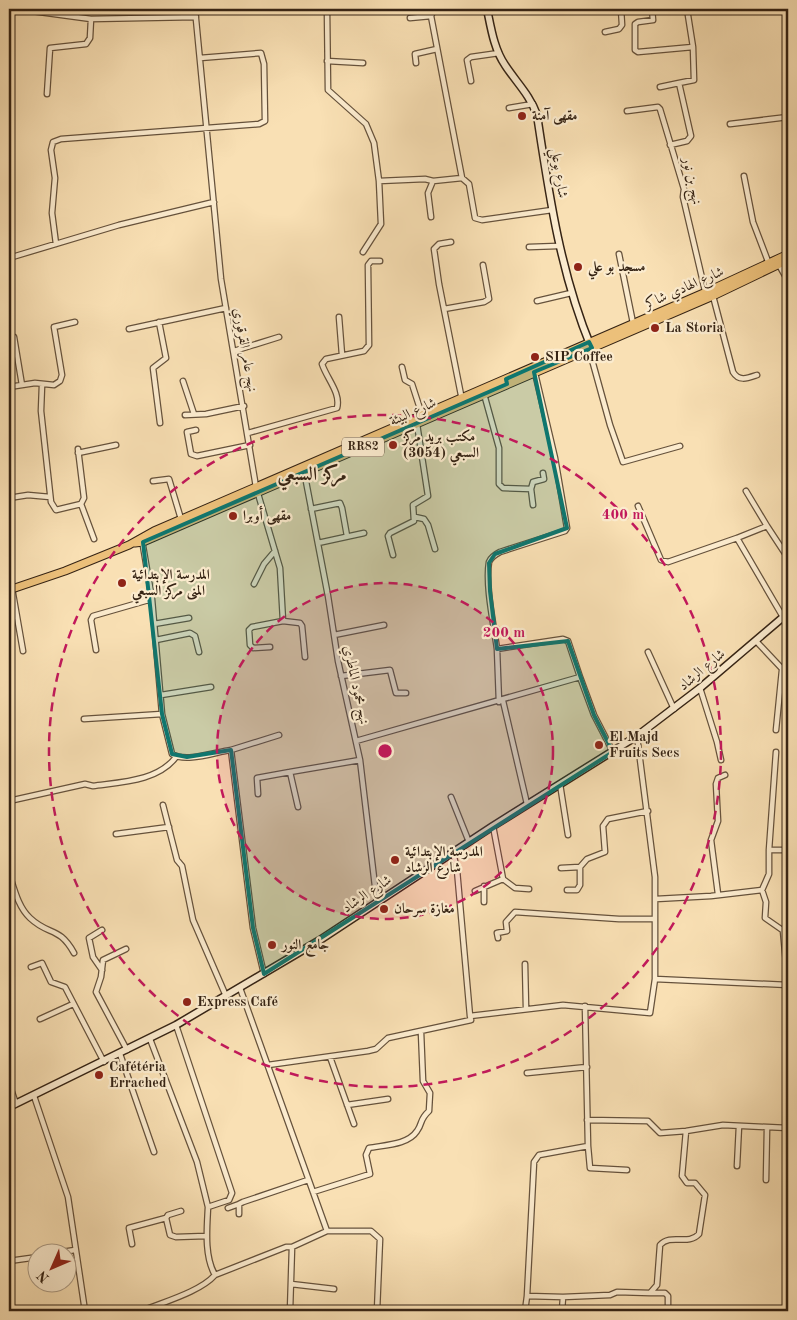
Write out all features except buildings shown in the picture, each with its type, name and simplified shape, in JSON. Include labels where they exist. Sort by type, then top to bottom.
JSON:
[{"type":"main road","name":"شارع الهادي شاكر","points":[[590,346],[709,296],[778,262],[788,254]]},
{"type":"main road","name":"شارع الهادي شاكر","points":[[590,346],[633,324],[709,296],[769,264],[788,260]]},
{"type":"main road","name":"شارع البيئة","points":[[304,470],[422,415],[484,394],[506,381],[534,372],[590,346]]},
{"type":"main road","name":"شارع البيئة","points":[[11,589],[65,571],[417,424],[506,381],[590,346]]},
{"type":"main road","name":"شارع البيئة","points":[[142,539],[181,519],[257,490]]},
{"type":"street","points":[[18,9],[91,19],[196,17]]},
{"type":"street","name":"نهج عامر القرقوري","points":[[195,9],[226,308],[257,490],[282,580],[283,621]]},
{"type":"street","points":[[327,9],[328,90],[358,115],[372,134],[379,181],[381,224],[363,252]]},
{"type":"street","points":[[434,9],[431,16],[447,108],[452,118],[462,178],[469,184],[475,218],[482,220],[503,219],[552,210]]},
{"type":"street","name":"شارع بوعلي","points":[[488,9],[498,53],[533,104],[558,246],[571,293],[590,346]]},
{"type":"street","points":[[605,32],[619,29],[622,25],[621,9]]},
{"type":"street","points":[[652,9],[654,20],[635,24],[636,50],[638,52],[693,47]]},
{"type":"street","points":[[660,87],[694,80],[693,47],[687,9]]},
{"type":"street","points":[[410,18],[431,16]]},
{"type":"street","points":[[47,94],[50,48],[86,44],[90,38],[91,19]]},
{"type":"street","points":[[416,63],[415,54],[437,50]]},
{"type":"street","points":[[56,244],[52,213],[55,178],[51,150],[52,142],[61,139],[258,124],[265,121],[263,57],[257,52],[200,58]]},
{"type":"street","points":[[471,81],[468,60],[471,57],[498,53]]},
{"type":"street","points":[[327,61],[363,62]]},
{"type":"street","points":[[670,145],[687,141],[692,136],[679,83]]},
{"type":"street","points":[[509,108],[533,104]]},
{"type":"street","name":"نهج بن نور","points":[[627,111],[658,107],[684,189],[683,197],[709,296],[733,372],[738,378],[757,375]]},
{"type":"street","points":[[730,124],[788,117]]},
{"type":"street","points":[[744,176],[753,222],[769,264]]},
{"type":"street","points":[[379,181],[425,179],[432,181],[462,178]]},
{"type":"street","points":[[431,218],[428,193],[432,181]]},
{"type":"street","points":[[9,258],[119,225],[214,202]]},
{"type":"street","points":[[451,242],[439,244],[434,249],[463,401]]},
{"type":"street","points":[[529,247],[558,246]]},
{"type":"street","points":[[619,254],[633,324]]},
{"type":"street","points":[[248,433],[337,408],[336,392],[326,377],[322,364],[326,359],[364,351],[369,345],[368,265],[371,261],[380,261]]},
{"type":"street","points":[[778,262],[788,281]]},
{"type":"street","points":[[444,309],[484,302],[489,299],[483,265]]},
{"type":"street","points":[[537,301],[571,293]]},
{"type":"street","points":[[129,329],[226,308]]},
{"type":"street","points":[[339,317],[342,355]]},
{"type":"street","points":[[9,387],[35,383],[54,385],[60,381],[62,375],[54,327],[75,322]]},
{"type":"street","points":[[159,322],[166,358],[153,368],[160,423]]},
{"type":"street","points":[[14,337],[22,385]]},
{"type":"street","points":[[234,351],[279,337]]},
{"type":"street","points":[[590,346],[610,425],[623,462],[680,446]]},
{"type":"street","points":[[402,367],[405,380],[412,384],[422,415]]},
{"type":"street","points":[[527,804],[501,701],[490,592],[489,563],[492,557],[500,552],[565,532],[567,528],[555,458],[534,372]]},
{"type":"street","points":[[183,381],[194,414]]},
{"type":"street","points":[[42,385],[41,411],[50,497],[56,510],[80,504],[84,498],[78,451],[116,445]]},
{"type":"street","points":[[484,394],[499,448],[499,484],[503,488],[531,489]]},
{"type":"street","points":[[185,415],[244,406]]},
{"type":"street","points":[[393,555],[388,536],[390,533],[414,522],[413,505],[428,496],[417,424]]},
{"type":"street","points":[[196,430],[187,432],[191,454],[197,456],[250,445]]},
{"type":"street","name":"نهج محمود الماطري","points":[[304,470],[341,676],[360,760],[377,903]]},
{"type":"street","points":[[533,505],[531,489],[533,482],[544,479],[543,472]]},
{"type":"street","points":[[153,481],[169,479],[181,519]]},
{"type":"street","points":[[746,491],[788,558]]},
{"type":"street","points":[[9,498],[28,495],[50,497]]},
{"type":"street","points":[[80,504],[94,539]]},
{"type":"street","points":[[311,508],[340,504],[347,536]]},
{"type":"street","points":[[638,506],[661,560],[668,562],[767,526]]},
{"type":"street","points":[[415,517],[424,519],[428,525],[435,549]]},
{"type":"street","points":[[318,544],[364,533]]},
{"type":"street","points":[[736,538],[786,615]]},
{"type":"street","points":[[142,539],[152,599],[162,714],[172,754],[176,756],[231,750],[279,735]]},
{"type":"street","points":[[254,584],[264,564],[275,551]]},
{"type":"street","points":[[11,589],[23,651]]},
{"type":"street","points":[[96,650],[91,620],[93,616],[152,599]]},
{"type":"street","name":"شارع الرشاد","points":[[9,1107],[176,1025],[264,974],[377,903],[527,804],[637,736],[700,688],[786,615]]},
{"type":"street","points":[[154,624],[188,618]]},
{"type":"street","points":[[270,647],[253,648],[250,645],[249,630],[252,627],[283,621],[300,623],[302,626],[305,657]]},
{"type":"street","points":[[334,635],[384,625]]},
{"type":"street","points":[[156,640],[190,633],[195,636],[199,652]]},
{"type":"street","points":[[497,649],[563,639],[568,641],[594,715],[612,752]]},
{"type":"street","points":[[756,641],[788,676]]},
{"type":"street","points":[[648,652],[674,709]]},
{"type":"street","points":[[341,676],[390,670],[396,693],[406,693]]},
{"type":"street","points":[[776,730],[782,670]]},
{"type":"street","points":[[356,741],[580,677]]},
{"type":"street","points":[[161,695],[211,687]]},
{"type":"street","points":[[700,688],[721,760]]},
{"type":"street","points":[[84,719],[162,714]]},
{"type":"street","points":[[470,1016],[563,1004],[650,1012],[655,980],[656,899],[648,810],[637,736]]},
{"type":"street","points":[[231,750],[252,928],[264,974]]},
{"type":"street","points":[[776,752],[769,874],[762,890],[766,902],[766,918],[788,934]]},
{"type":"street","points":[[9,801],[85,784],[93,786],[152,775],[166,769],[176,756]]},
{"type":"street","points":[[258,794],[257,778],[360,760]]},
{"type":"street","points":[[290,772],[298,807]]},
{"type":"street","points":[[718,894],[711,840],[718,821],[716,784],[718,778],[725,775]]},
{"type":"street","points":[[560,784],[568,835]]},
{"type":"street","points":[[451,797],[469,842]]},
{"type":"street","points":[[163,805],[178,860],[182,866],[193,920],[226,996]]},
{"type":"street","points":[[567,890],[577,890],[580,885],[580,867],[587,859],[606,852],[604,826],[608,819],[648,810]]},
{"type":"street","points":[[493,826],[503,879],[515,888],[529,889]]},
{"type":"street","points":[[116,834],[169,827]]},
{"type":"street","points":[[769,850],[788,850]]},
{"type":"street","points":[[268,1065],[368,1051],[376,1049],[388,1038],[471,1020],[457,870],[453,852]]},
{"type":"street","points":[[562,868],[580,867]]},
{"type":"street","points":[[9,873],[20,904],[29,917],[66,939],[74,954]]},
{"type":"street","points":[[475,891],[503,879]]},
{"type":"street","points":[[484,886],[484,902]]},
{"type":"street","points":[[656,899],[711,896],[762,890]]},
{"type":"street","points":[[498,938],[497,933],[507,931],[506,922],[515,912],[619,919],[655,919]]},
{"type":"street","points":[[102,930],[88,938],[95,962],[103,971]]},
{"type":"street","points":[[655,980],[788,986],[783,931]]},
{"type":"street","points":[[126,949],[103,960],[103,971],[96,992],[127,1050]]},
{"type":"street","points":[[31,967],[42,963],[50,982],[64,987],[104,1062]]},
{"type":"street","points":[[525,964],[526,1008]]},
{"type":"street","points":[[240,988],[327,1232]]},
{"type":"street","points":[[40,1019],[73,1004]]},
{"type":"street","points":[[585,1006],[587,1120],[590,1168],[627,1170]]},
{"type":"street","points":[[176,1025],[232,1193],[229,1200],[208,1207]]},
{"type":"street","points":[[313,1192],[370,1174],[366,1155],[369,1148],[406,1141],[418,1131],[420,1120],[429,1112],[430,1093],[429,1087],[423,1081],[421,1032]]},
{"type":"street","points":[[150,1039],[197,1162],[208,1207],[206,1236],[211,1268],[215,1275]]},
{"type":"street","points":[[120,1054],[154,1152]]},
{"type":"street","points":[[330,1056],[354,1124]]},
{"type":"street","points":[[527,1073],[587,1067]]},
{"type":"street","points":[[9,1083],[16,1104]]},
{"type":"street","points":[[34,1096],[68,1197],[74,1242]]},
{"type":"street","points":[[347,1105],[388,1099]]},
{"type":"street","points":[[587,1120],[648,1121],[660,1133],[686,1131],[723,1124],[788,1128]]},
{"type":"street","points":[[737,1166],[739,1126]]},
{"type":"street","points":[[766,1180],[767,1128]]},
{"type":"street","points":[[650,1293],[658,1285],[660,1245],[668,1239],[695,1238],[700,1227],[705,1195],[695,1184],[687,1183],[682,1176],[686,1131]]},
{"type":"street","points":[[525,1311],[534,1162],[539,1154],[588,1146]]},
{"type":"street","points":[[228,1208],[308,1180]]},
{"type":"street","points":[[239,1204],[239,1214]]},
{"type":"street","points":[[132,1244],[129,1228],[166,1218],[168,1215],[180,1211]]},
{"type":"street","points":[[166,1218],[170,1235],[176,1238],[206,1236]]},
{"type":"street","points":[[142,1311],[197,1288],[210,1281],[215,1275],[327,1232],[371,1230],[380,1239],[377,1311]]},
{"type":"street","points":[[290,1311],[292,1247]]},
{"type":"street","points":[[9,1261],[28,1258]]},
{"type":"street","points":[[78,1268],[85,1311]]},
{"type":"street","points":[[292,1284],[334,1289]]},
{"type":"street","points":[[527,1296],[610,1295],[617,1292],[665,1293],[668,1296],[668,1311]]},
{"type":"street","points":[[562,1311],[563,1297]]},
{"type":"highlighted area","points":[[589,342],[592,348],[534,372],[567,528],[495,554],[489,563],[490,591],[497,649],[568,641],[594,715],[613,752],[264,974],[253,928],[231,750],[187,757],[172,754],[162,714],[143,542],[507,384],[506,379]]},
{"type":"place","name":"مقهى آمنة","points":[[522,116]]},
{"type":"place","name":"مسجد بو علي","points":[[578,267]]},
{"type":"place","name":"La Storia","points":[[655,328]]},
{"type":"place","name":"SIP Coffee","points":[[535,357]]},
{"type":"place","name":"مكتب بريد مركز السبعي (3054)","points":[[393,445]]},
{"type":"place","name":"مقهى أوبرا","points":[[233,516]]},
{"type":"place","name":"المدرسة الإبتدائية المنى مركز السبعي","points":[[122,583]]},
{"type":"place","name":"El Majd Fruits Secs","points":[[599,745]]},
{"type":"place","name":"المدرسة الإبتدائية شارع الرشاد","points":[[395,860]]},
{"type":"place","name":"مغازة سرحان","points":[[384,909]]},
{"type":"place","name":"جامع النور","points":[[272,945]]},
{"type":"place","name":"Express Café","points":[[187,1002]]},
{"type":"place","name":"Cafétéria Errached","points":[[99,1075]]},
{"type":"district","name":"مركز السبعي","points":[[312,475]]}]
